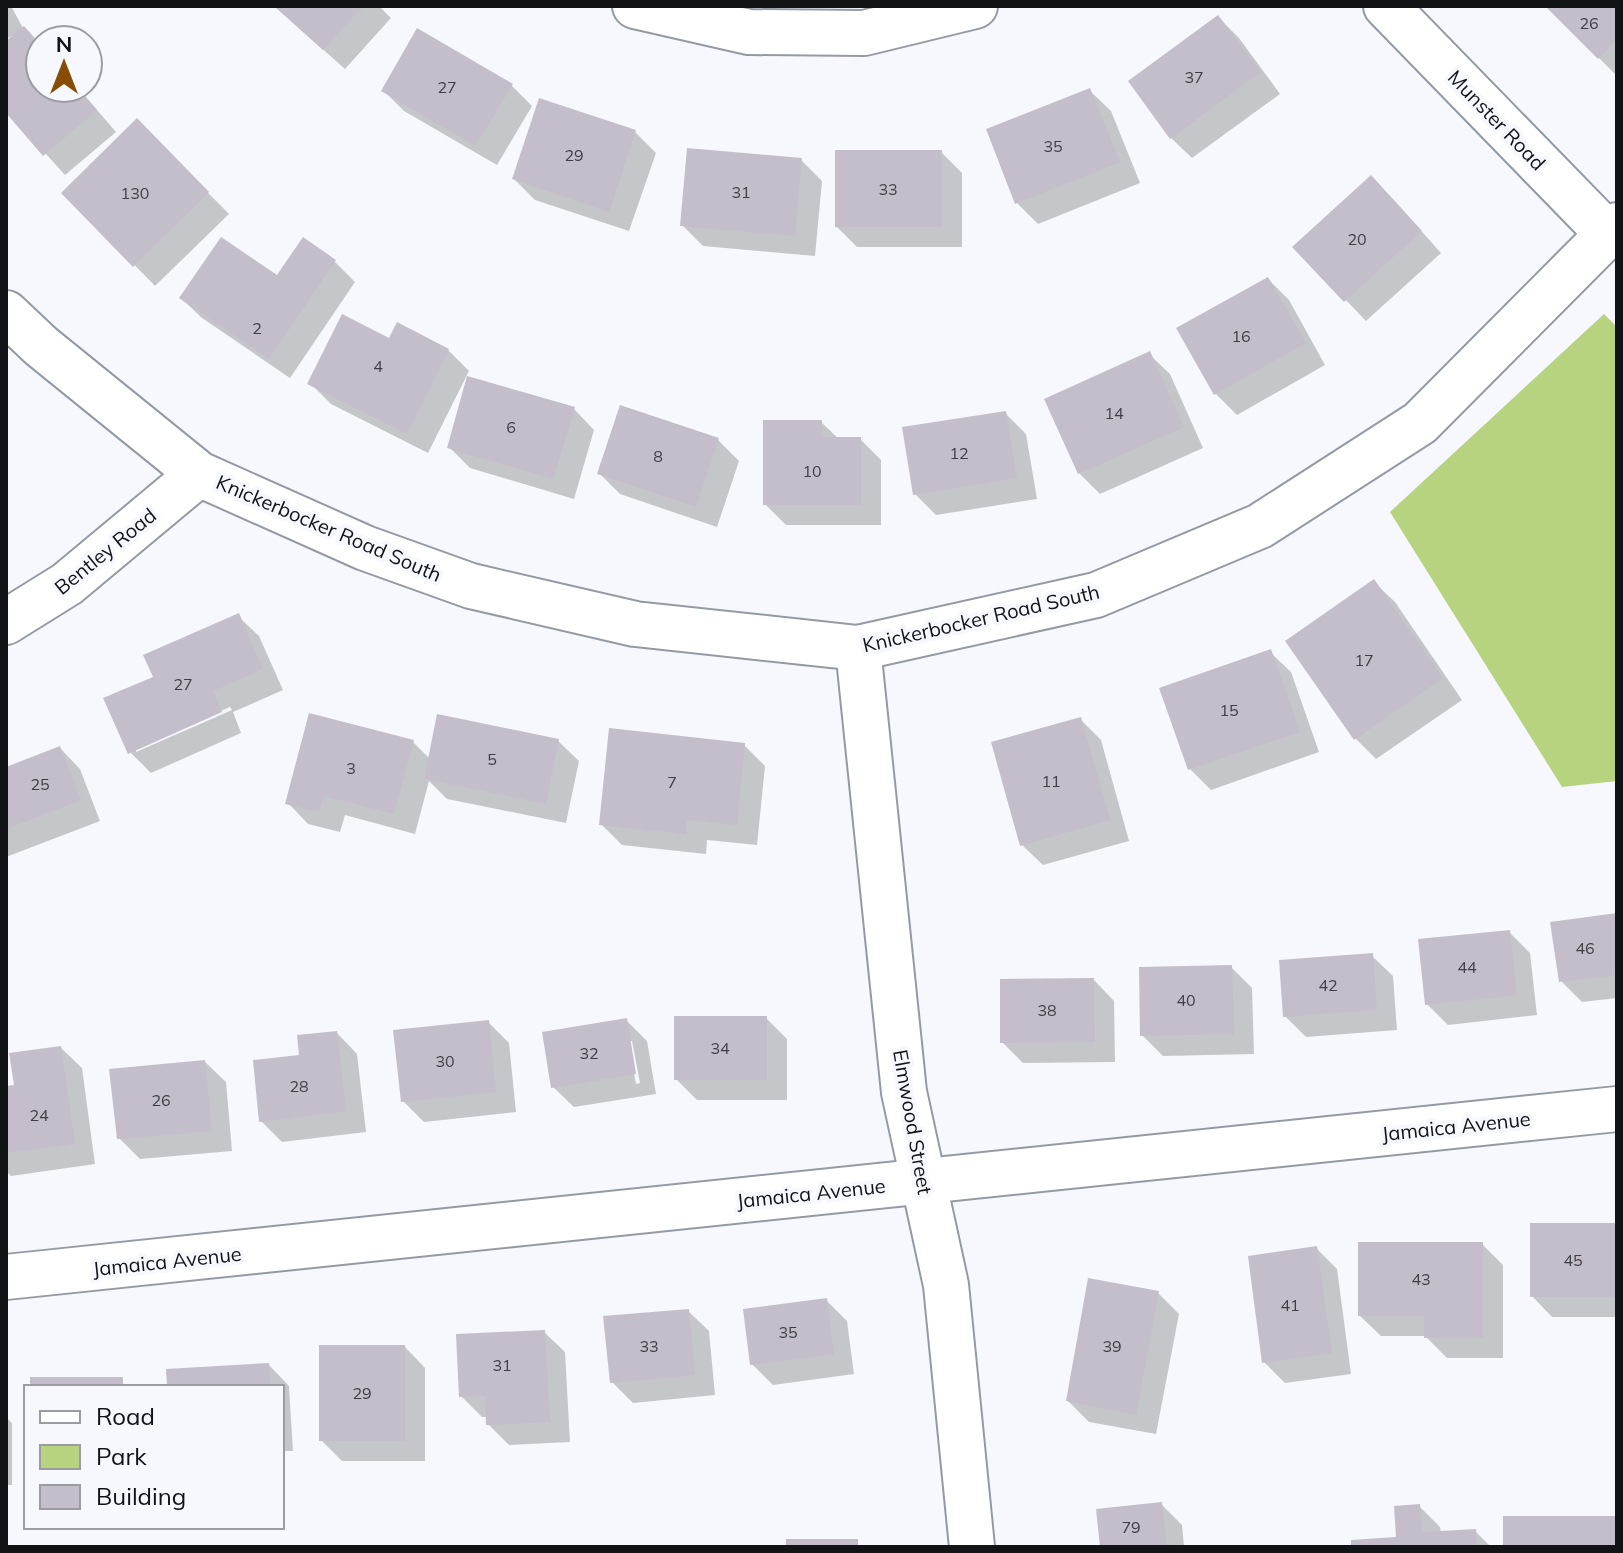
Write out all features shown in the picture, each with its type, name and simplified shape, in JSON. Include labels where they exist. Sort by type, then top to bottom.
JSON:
[{"type":"street","points":[[635,6],[749,32],[864,33],[975,6]]},
{"type":"street","name":"Munster Road","points":[[1386,6],[1612,229]]},
{"type":"street","name":"Knickerbocker Road South","points":[[6,313],[41,346],[199,474],[365,548],[471,586],[635,624],[858,648],[1096,595],[1260,526],[1420,423],[1612,229]]},
{"type":"street","name":"Bentley Road","points":[[6,622],[67,584],[199,474]]},
{"type":"street","name":"Elmwood Street","points":[[858,648],[904,1092],[946,1285],[972,1547]]},
{"type":"street","name":"Jamaica Avenue","points":[[6,1277],[1617,1109]]},
{"type":"green space","points":[[1604,314],[1617,327],[1617,781],[1562,787],[1390,512]]},
{"type":"building","points":[[274,6],[363,6],[323,50]]},
{"type":"building","points":[[1545,6],[1617,6],[1617,40],[1598,59]]},
{"type":"building","points":[[1218,15],[1261,72],[1170,139],[1128,81]]},
{"type":"building","points":[[24,26],[24,104],[92,104],[97,110],[43,156],[6,113],[6,41]]},
{"type":"building","points":[[417,28],[513,84],[475,146],[381,91]]},
{"type":"building","points":[[1090,88],[1120,162],[1015,204],[986,129]]},
{"type":"building","points":[[539,98],[636,130],[609,212],[512,179]]},
{"type":"building","points":[[137,118],[209,192],[133,267],[61,193]]},
{"type":"building","points":[[687,148],[802,158],[795,236],[680,226]]},
{"type":"building","points":[[835,150],[942,150],[942,227],[835,227]]},
{"type":"building","points":[[1371,175],[1422,231],[1344,302],[1292,247]]},
{"type":"building","points":[[221,237],[277,275],[303,237],[336,260],[269,359],[179,298]]},
{"type":"building","points":[[1268,277],[1306,343],[1214,395],[1176,328]]},
{"type":"building","points":[[342,314],[389,338],[397,322],[449,349],[407,434],[307,384]]},
{"type":"building","points":[[1150,351],[1184,427],[1078,474],[1044,399]]},
{"type":"building","points":[[467,376],[575,407],[553,479],[447,448]]},
{"type":"building","points":[[620,405],[719,438],[696,507],[597,474]]},
{"type":"building","points":[[1006,411],[1017,478],[913,495],[902,427]]},
{"type":"building","points":[[763,420],[822,420],[822,437],[861,437],[861,505],[763,505]]},
{"type":"building","points":[[1374,579],[1443,678],[1354,740],[1285,641]]},
{"type":"building","points":[[239,613],[263,669],[213,691],[222,712],[128,754],[103,698],[153,677],[143,655]]},
{"type":"building","points":[[1271,649],[1300,732],[1188,770],[1159,688]]},
{"type":"building","points":[[309,713],[414,740],[394,814],[324,796],[319,812],[285,804]]},
{"type":"building","points":[[437,714],[559,739],[546,804],[424,779]]},
{"type":"building","points":[[1081,717],[1110,820],[1020,846],[991,742]]},
{"type":"building","points":[[609,728],[745,743],[737,825],[687,820],[686,834],[599,825]]},
{"type":"building","points":[[60,746],[81,800],[6,829],[6,767]]},
{"type":"building","points":[[1617,913],[1617,975],[1559,982],[1550,922]]},
{"type":"building","points":[[1510,930],[1517,995],[1425,1005],[1418,939]]},
{"type":"building","points":[[1373,953],[1377,1010],[1283,1017],[1279,960]]},
{"type":"building","points":[[1232,965],[1234,1034],[1140,1036],[1139,967]]},
{"type":"building","points":[[1094,978],[1095,1042],[1000,1043],[1000,979]]},
{"type":"building","points":[[674,1016],[767,1016],[767,1080],[674,1080]]},
{"type":"building","points":[[627,1018],[636,1074],[551,1088],[542,1032]]},
{"type":"building","points":[[489,1020],[496,1092],[401,1102],[393,1030]]},
{"type":"building","points":[[337,1031],[346,1111],[259,1122],[253,1060],[299,1055],[297,1035]]},
{"type":"building","points":[[61,1046],[75,1144],[6,1153],[6,1086],[14,1085],[9,1053]]},
{"type":"building","points":[[205,1060],[212,1131],[117,1139],[109,1069]]},
{"type":"building","points":[[1530,1223],[1617,1223],[1617,1297],[1530,1297]]},
{"type":"building","points":[[1358,1242],[1483,1242],[1483,1338],[1424,1338],[1424,1316],[1358,1316]]},
{"type":"building","points":[[1317,1246],[1332,1353],[1262,1363],[1248,1256]]},
{"type":"building","points":[[1088,1278],[1159,1291],[1136,1415],[1066,1401]]},
{"type":"building","points":[[827,1298],[834,1354],[750,1365],[743,1309]]},
{"type":"building","points":[[689,1309],[695,1375],[610,1383],[603,1316]]},
{"type":"building","points":[[545,1330],[550,1422],[486,1425],[485,1396],[459,1397],[456,1334]]},
{"type":"building","points":[[319,1345],[405,1345],[405,1441],[319,1441]]},
{"type":"building","points":[[269,1363],[271,1385],[167,1385],[166,1369]]},
{"type":"building","points":[[30,1377],[123,1377],[123,1385],[30,1385]]},
{"type":"building","points":[[1162,1502],[1167,1547],[1100,1547],[1096,1509]]},
{"type":"building","points":[[1420,1504],[1422,1532],[1476,1529],[1477,1547],[1351,1547],[1351,1540],[1396,1537],[1394,1506]]},
{"type":"building","points":[[1503,1516],[1617,1516],[1617,1547],[1503,1547]]},
{"type":"building","points":[[786,1539],[858,1539],[858,1547],[786,1547]]}]
